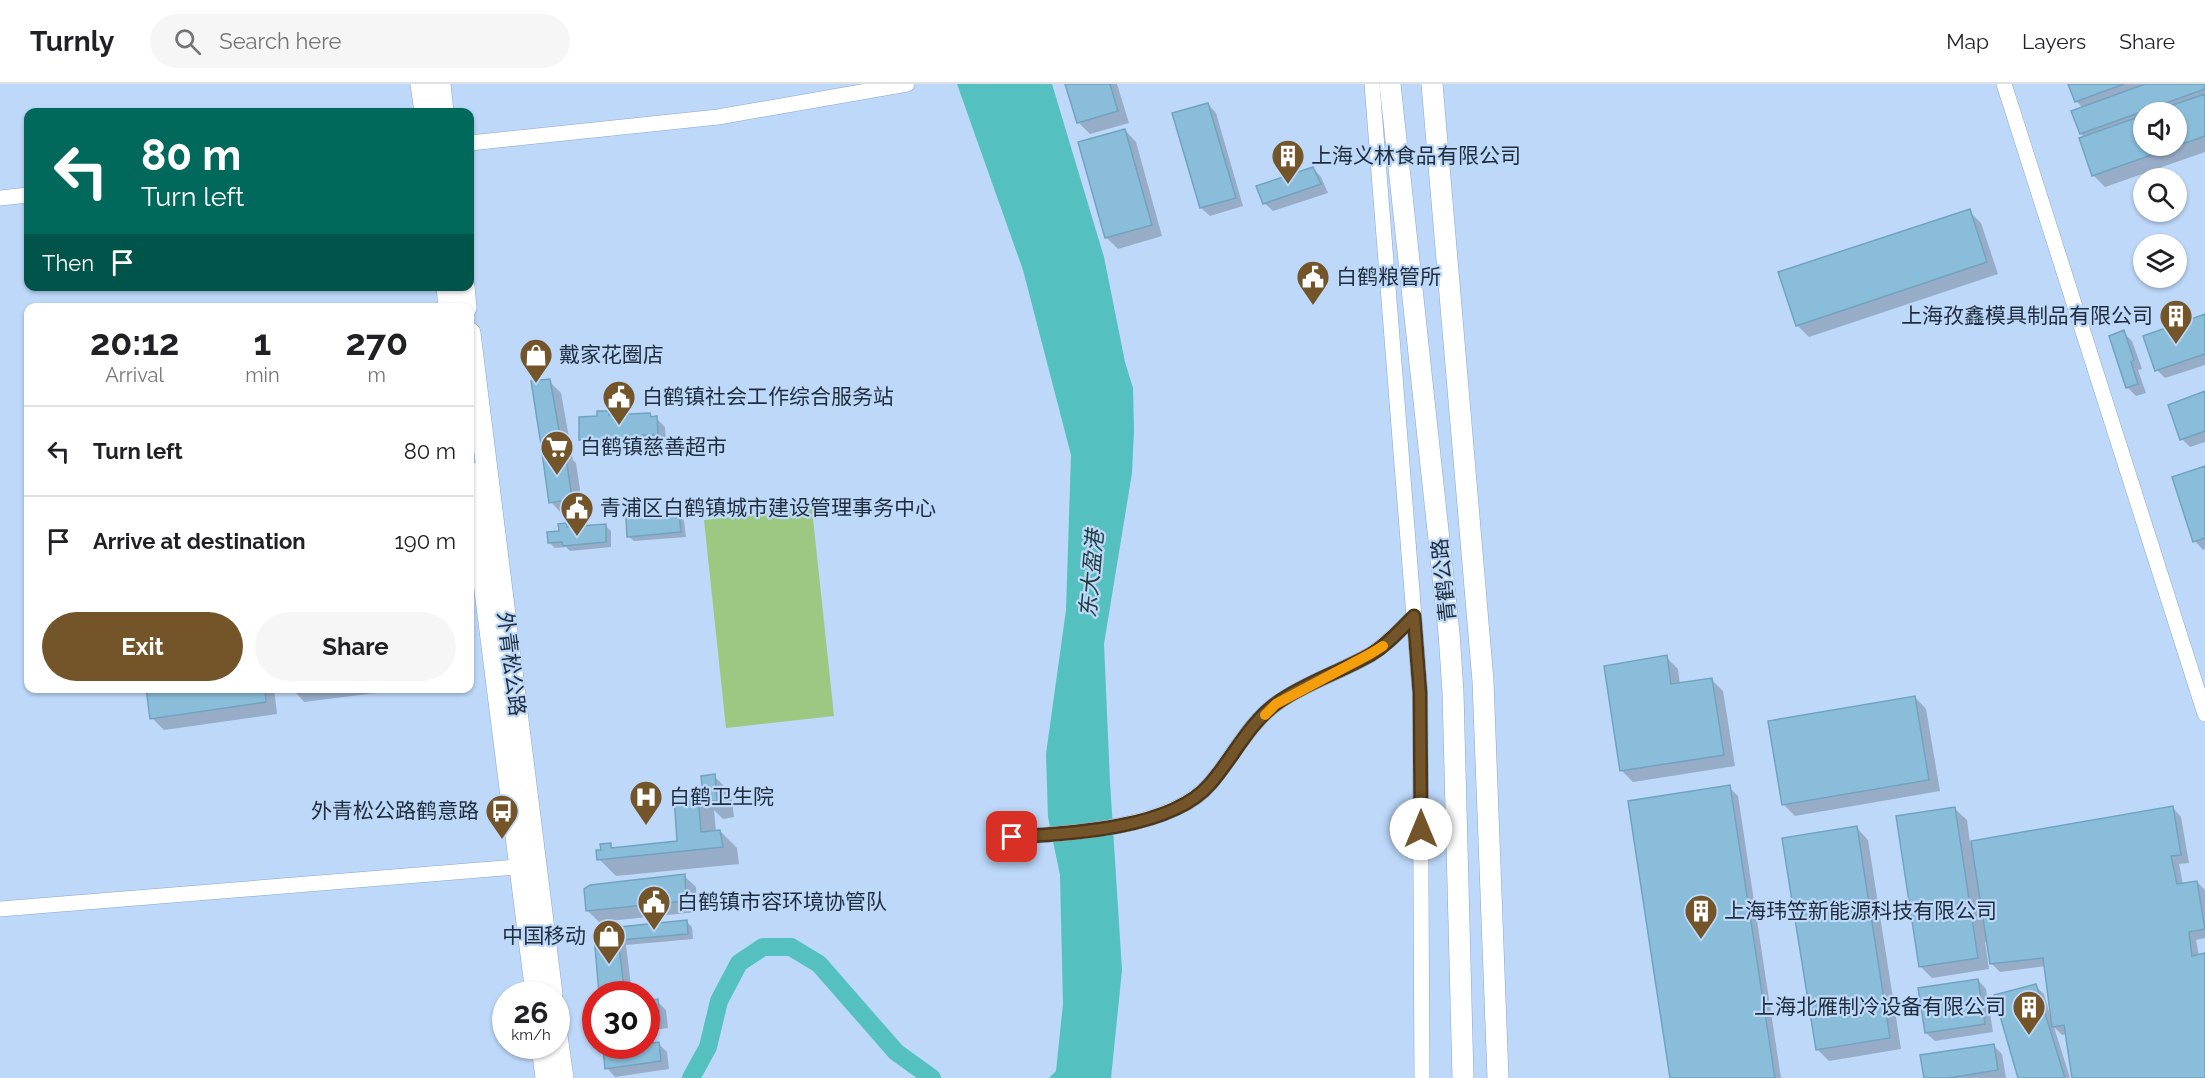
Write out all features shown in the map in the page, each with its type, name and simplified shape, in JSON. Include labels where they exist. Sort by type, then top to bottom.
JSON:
[{"type":"main road","points":[[421,84],[424,108]]},
{"type":"main road","points":[[440,84],[443,108]]},
{"type":"main road","name":"青鹤公路","points":[[1390,84],[1449,633],[1453,692],[1463,1078]]},
{"type":"main road","name":"青鹤公路","points":[[1432,84],[1484,681],[1498,1078]]},
{"type":"main road","name":"外青松公路","points":[[474,370],[528,866],[535,981]]},
{"type":"main road","name":"外青松公路","points":[[474,498],[528,866],[550,981]]},
{"type":"main road","points":[[544,1059],[546,1078]]},
{"type":"main road","points":[[560,1059],[563,1078]]},
{"type":"street","points":[[474,143],[718,117],[907,84]]},
{"type":"street","points":[[1372,84],[1420,693],[1422,1078]]},
{"type":"street","points":[[2004,84],[2205,714]]},
{"type":"street","points":[[0,198],[24,195]]},
{"type":"street","points":[[1012,837],[1050,835],[1127,824],[1169,812],[1194,800],[1210,784],[1236,747],[1276,704],[1389,642],[1414,616]]},
{"type":"street","points":[[0,909],[528,866]]},
{"type":"shaded area","points":[[812,509],[834,716],[726,728],[704,520]]},
{"type":"water","name":"东大盈港","points":[[957,84],[1052,84],[1104,257],[1125,362],[1133,388],[1132,473],[1104,644],[1122,970],[1111,1078],[1049,1078],[1056,1071],[1063,1004],[1060,875],[1048,817],[1046,754],[1066,610],[1071,455],[1023,270]]},
{"type":"building","points":[[1065,84],[1110,84],[1118,111],[1077,123]]},
{"type":"building","points":[[2068,84],[2124,84],[2075,102]]},
{"type":"building","points":[[2145,84],[2205,84],[2205,89],[2169,102],[2133,102],[2133,115],[2080,134],[2071,111]]},
{"type":"building","points":[[2205,94],[2205,136],[2187,142],[2187,102],[2181,102]]},
{"type":"building","points":[[1208,103],[1236,198],[1200,208],[1172,113]]},
{"type":"building","points":[[2133,119],[2133,156],[2148,156],[2092,176],[2079,138]]},
{"type":"building","points":[[1125,129],[1152,225],[1105,238],[1078,142]]},
{"type":"building","name":"上海义林食品有限公司","points":[[1313,167],[1321,184],[1263,204],[1256,186]]},
{"type":"building","points":[[1970,209],[1987,262],[1796,326],[1778,272]]},
{"type":"building","name":"上海孜鑫模具制品有限公司","points":[[2205,314],[2205,354],[2155,371],[2143,336]]},
{"type":"building","points":[[2124,330],[2134,360],[2131,362],[2138,384],[2126,388],[2109,336]]},
{"type":"building","points":[[550,379],[562,447],[542,451],[531,381]]},
{"type":"building","points":[[2205,391],[2205,431],[2180,440],[2168,405]]},
{"type":"building","name":"白鹤镇社会工作综合服务站","points":[[597,411],[609,411],[609,415],[650,413],[651,417],[657,416],[658,435],[643,435],[643,442],[612,443],[612,439],[579,440],[579,417],[597,416]]},
{"type":"building","name":"白鹤镇慈善超市","points":[[565,450],[572,499],[549,503],[542,453]]},
{"type":"building","points":[[2205,466],[2205,538],[2193,542],[2172,477]]},
{"type":"building","points":[[679,514],[681,532],[627,537],[626,518]]},
{"type":"building","name":"青浦区白鹤镇城市建设管理事务中心","points":[[566,523],[567,527],[606,524],[606,542],[563,546],[562,542],[548,543],[547,532],[559,531],[558,524]]},
{"type":"building","points":[[1667,655],[1671,684],[1712,678],[1724,755],[1620,771],[1604,666]]},
{"type":"building","points":[[147,693],[265,693],[266,702],[150,719]]},
{"type":"building","points":[[1915,696],[1929,780],[1782,805],[1768,721]]},
{"type":"building","points":[[715,774],[717,801],[704,802],[701,776]]},
{"type":"building","name":"上海玮笠新能源科技有限公司","points":[[1730,785],[1775,1078],[1670,1078],[1628,801]]},
{"type":"building","points":[[698,794],[701,832],[720,830],[723,847],[597,860],[596,850],[601,850],[600,844],[611,843],[611,848],[677,841],[674,796]]},
{"type":"building","points":[[2173,806],[2181,855],[2171,856],[2177,884],[2197,881],[2205,929],[2189,932],[2192,956],[2205,953],[2205,1078],[2072,1078],[2064,1025],[2052,1027],[2043,958],[1990,964],[1971,841]]},
{"type":"building","points":[[1955,807],[1978,958],[1919,967],[1896,816]]},
{"type":"building","points":[[1857,826],[1890,1038],[1816,1050],[1782,838]]},
{"type":"building","points":[[685,874],[686,901],[586,911],[584,889],[590,885]]},
{"type":"building","name":"白鹤镇市容环境协管队","points":[[687,920],[688,934],[620,940],[619,927]]},
{"type":"building","name":"中国移动","points":[[617,932],[623,981],[598,981],[594,935]]},
{"type":"building","points":[[1978,979],[1985,1024],[1925,1033],[1918,988]]},
{"type":"building","name":"上海北雁制冷设备有限公司","points":[[2036,984],[2065,1078],[2018,1078],[1994,995]]},
{"type":"building","points":[[1994,1044],[1998,1070],[1949,1078],[1924,1078],[1920,1055]]},
{"type":"building","points":[[660,1052],[661,1061],[605,1069],[604,1059],[660,1059]]},
{"type":"waterway","points":[[691,1078],[708,1047],[719,1001],[739,963],[763,947],[791,947],[819,964],[896,1052],[932,1078]]},
{"type":"slow traffic","points":[[1265,715],[1276,704],[1301,689],[1383,646]]},
{"type":"place","name":"上海义林食品有限公司","points":[[1288,185]]},
{"type":"place","name":"白鹤粮管所","points":[[1313,306]]},
{"type":"place","name":"上海孜鑫模具制品有限公司","points":[[2176,345]]},
{"type":"place","name":"戴家花圈店","points":[[536,384]]},
{"type":"place","name":"白鹤镇社会工作综合服务站","points":[[619,426]]},
{"type":"place","name":"白鹤镇慈善超市","points":[[557,476]]},
{"type":"place","name":"青浦区白鹤镇城市建设管理事务中心","points":[[577,537]]},
{"type":"place","name":"白鹤卫生院","points":[[646,826]]},
{"type":"place","name":"外青松公路鹤意路","points":[[502,840]]},
{"type":"place","name":"白鹤镇市容环境协管队","points":[[654,931]]},
{"type":"place","name":"上海玮笠新能源科技有限公司","points":[[1701,940]]},
{"type":"place","name":"中国移动","points":[[609,965]]},
{"type":"place","name":"上海北雁制冷设备有限公司","points":[[2029,1036]]},
{"type":"route","points":[[1012,837],[1050,835],[1127,824],[1169,812],[1194,800],[1210,784],[1236,747],[1276,704],[1389,642],[1414,616],[1420,693],[1421,829]]}]
